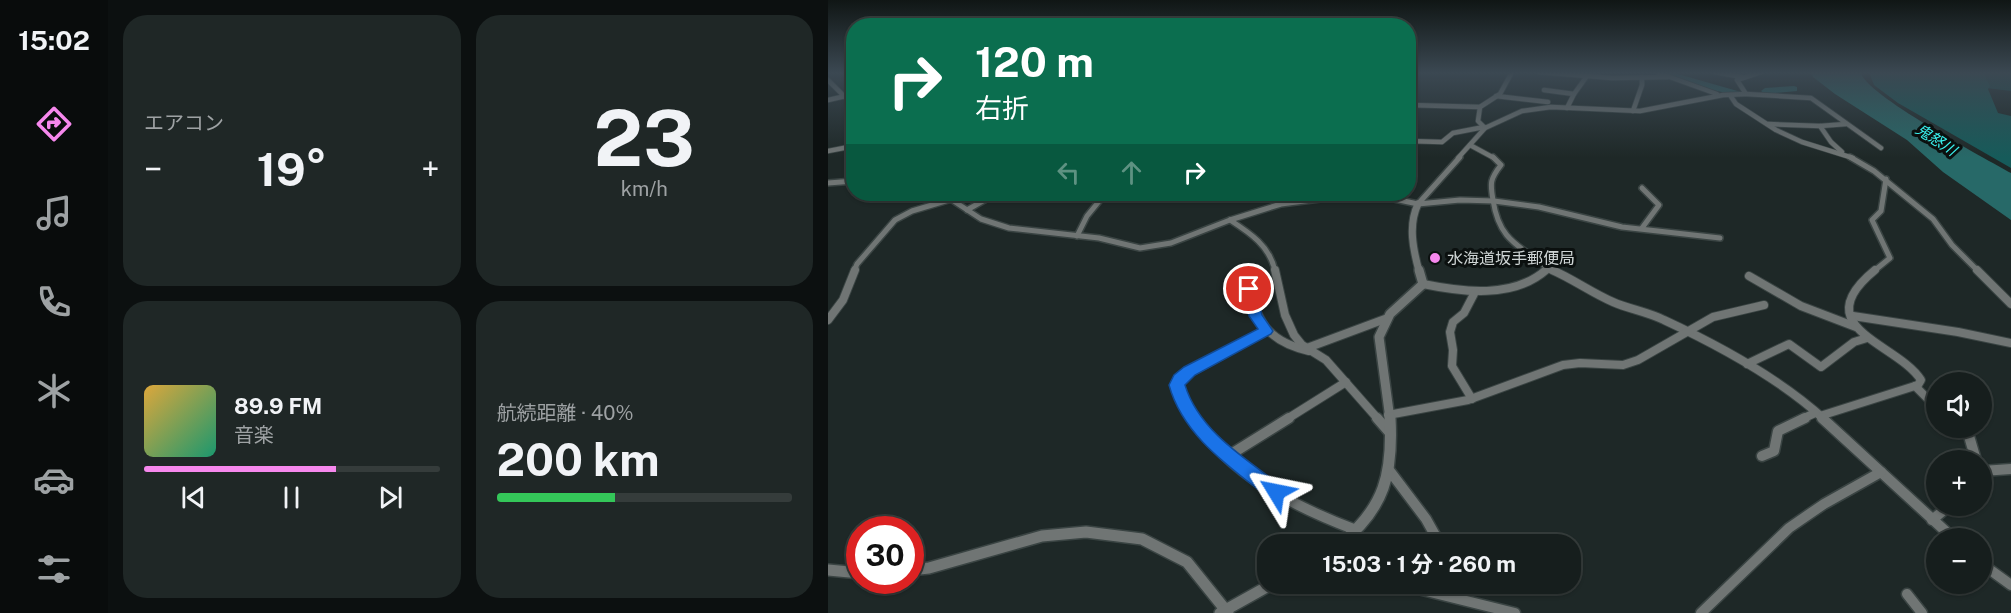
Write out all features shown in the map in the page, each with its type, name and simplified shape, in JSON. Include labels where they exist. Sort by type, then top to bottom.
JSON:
[{"type":"street","points":[[1416,105],[1480,107],[1489,101]]},
{"type":"street","points":[[1536,101],[1548,102]]},
{"type":"street","points":[[1567,108],[1571,101]]},
{"type":"street","points":[[1634,111],[1637,101]]},
{"type":"street","points":[[1416,141],[1442,142],[1452,133],[1485,127],[1522,111],[1551,107],[1634,111],[1692,101]]},
{"type":"street","points":[[1734,101],[1765,124],[1785,135],[1846,155]]},
{"type":"street","points":[[1815,101],[1881,148]]},
{"type":"street","points":[[1480,107],[1478,121],[1485,127]]},
{"type":"street","points":[[1765,124],[1820,126],[1846,124]]},
{"type":"street","points":[[1820,126],[1831,142],[1846,155],[1886,180],[1933,219],[1952,245],[2011,304]]},
{"type":"street","points":[[1423,284],[1413,241],[1415,208],[1485,127]]},
{"type":"street","points":[[1470,145],[1492,156],[1501,165],[1492,176],[1496,219],[1501,230],[1548,267],[1611,301],[1663,319],[1747,364],[1817,415],[1941,528]]},
{"type":"street","points":[[828,151],[846,148]]},
{"type":"street","points":[[1856,327],[1848,305],[1850,297],[1860,283],[1890,258],[1872,220],[1881,210],[1886,180]]},
{"type":"street","points":[[828,183],[846,181]]},
{"type":"street","points":[[1642,188],[1659,205],[1642,228]]},
{"type":"street","points":[[1404,201],[1418,204],[1460,200],[1494,201],[1539,207],[1615,225],[1720,238]]},
{"type":"street","points":[[828,320],[843,300],[857,264],[896,220],[937,201]]},
{"type":"street","points":[[955,201],[981,219],[1010,228],[1099,238],[1130,246],[1156,247],[1281,204],[1304,201]]},
{"type":"street","points":[[967,210],[983,201]]},
{"type":"street","points":[[1077,236],[1087,216],[1099,201]]},
{"type":"street","points":[[1230,220],[1245,228],[1266,248],[1273,261],[1285,315],[1294,335],[1310,350],[1326,360],[1390,433]]},
{"type":"street","points":[[1423,284],[1475,292],[1527,282],[1538,277],[1548,267]]},
{"type":"street","points":[[1749,276],[1800,308],[1856,327],[1867,338],[1916,372],[1921,380],[1915,386],[1817,415],[1778,431],[1774,451],[1762,456]]},
{"type":"street","points":[[1351,534],[1381,496],[1389,470],[1390,433],[1378,337],[1385,319],[1423,284]]},
{"type":"street","points":[[1249,289],[1256,316],[1266,331],[1297,349],[1310,350],[1385,319]]},
{"type":"street","points":[[1472,399],[1452,366],[1453,350],[1450,332],[1453,322],[1464,313],[1475,292]]},
{"type":"street","points":[[1388,415],[1445,406],[1472,399],[1563,365],[1580,363],[1623,365],[1713,317],[1764,305]]},
{"type":"street","points":[[1853,316],[1958,332],[2011,343]]},
{"type":"street","points":[[1266,331],[1179,379],[1177,385],[1180,397],[1212,442],[1228,456],[1276,492],[1314,515],[1356,530]]},
{"type":"street","points":[[1747,364],[1789,344],[1821,367],[1854,342],[1867,338]]},
{"type":"street","points":[[1228,456],[1346,382]]},
{"type":"street","points":[[1915,386],[1926,397]]},
{"type":"street","points":[[1992,470],[2011,469]]},
{"type":"street","points":[[1389,470],[1426,519],[1434,534]]},
{"type":"street","points":[[1701,613],[1789,528],[1824,504],[1881,472]]},
{"type":"street","points":[[1932,520],[1937,516]]},
{"type":"street","points":[[924,569],[1042,536],[1086,532],[1142,539],[1187,562],[1225,612],[1257,593]]},
{"type":"street","points":[[828,570],[846,572]]},
{"type":"street","points":[[1992,571],[2011,585]]},
{"type":"street","points":[[1461,594],[1515,613]]},
{"type":"street","points":[[1907,594],[1922,613]]},
{"type":"shaded area","points":[[1895,101],[1993,101],[1998,113],[2011,116],[2011,168]]},
{"type":"water","name":"鬼怒川","points":[[1845,101],[1890,101],[2011,173],[2011,220],[1943,172],[1907,140]]},
{"type":"place","name":"水海道坂手郵便局","points":[[1435,258]]},
{"type":"route","points":[[1249,289],[1256,316],[1266,331],[1190,371],[1179,379],[1177,385],[1180,397],[1212,442],[1246,471],[1276,492]]}]
